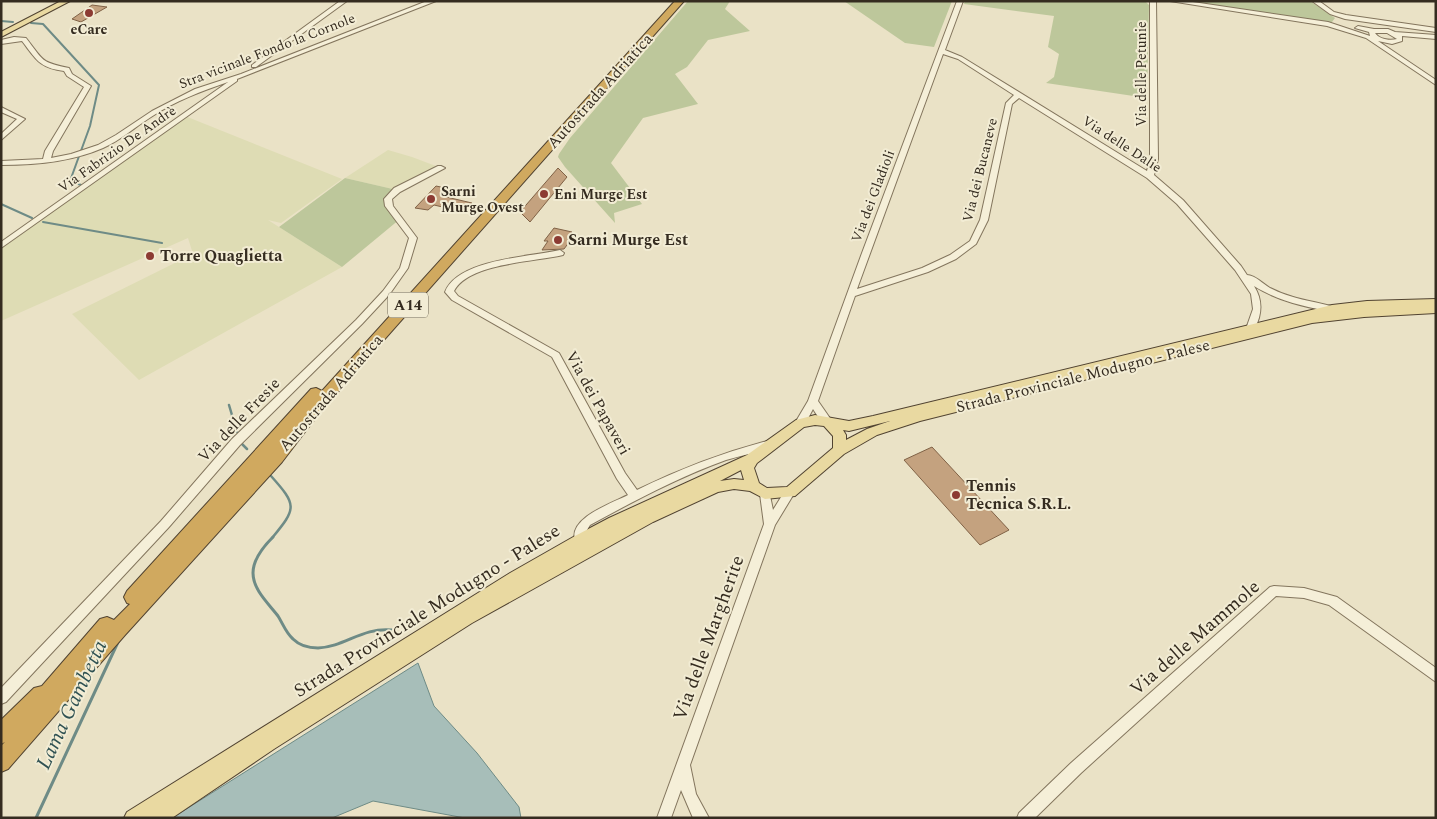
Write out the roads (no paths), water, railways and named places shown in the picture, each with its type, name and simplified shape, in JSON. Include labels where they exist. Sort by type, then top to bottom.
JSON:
[{"type":"highway","name":"Autostrada Adriatica","points":[[1,746],[305,405],[672,1]]},
{"type":"highway","name":"Autostrada Adriatica","points":[[120,629],[136,608],[269,464],[316,407],[680,1]]},
{"type":"highway","name":"A14","points":[[1,762],[120,629]]},
{"type":"highway","name":"A14","points":[[1,775],[107,651],[120,629]]},
{"type":"highway","name":"A14","points":[[1,734],[82,653]]},
{"type":"main road","points":[[1,33],[61,1]]},
{"type":"main road","points":[[1,33],[67,1]]},
{"type":"main road","name":"Strada Provinciale Modugno - Palese","points":[[133,818],[507,583],[614,522],[752,459],[800,424],[815,420],[829,424],[849,426],[1252,326],[1332,309],[1436,303]]},
{"type":"main road","name":"Strada Provinciale Modugno - Palese","points":[[156,818],[268,743],[476,614],[648,518],[716,487],[734,484],[759,490],[790,492],[839,450],[872,432],[919,417],[1312,319],[1364,313],[1436,309]]},
{"type":"main road","points":[[829,424],[840,436],[839,450]]},
{"type":"main road","points":[[752,459],[746,468],[759,490]]},
{"type":"street","name":"Via Fabrizio De Andrè","points":[[1,246],[243,75],[344,1]]},
{"type":"street","name":"Stra vicinale Fondo la Cornole","points":[[1,163],[28,164],[46,161],[80,152],[113,140],[153,113],[212,84],[243,75],[433,1]]},
{"type":"street","name":"Via dei Gladioli","points":[[800,424],[813,401],[960,1]]},
{"type":"street","name":"Via delle Petunie","points":[[1150,176],[1154,159],[1153,1]]},
{"type":"street","points":[[1173,1],[1374,32],[1436,37]]},
{"type":"street","points":[[1196,1],[1287,14],[1374,32],[1427,77]]},
{"type":"street","points":[[1315,1],[1332,13],[1436,30]]},
{"type":"street","points":[[1373,21],[1374,32],[1381,40],[1436,82]]},
{"type":"street","points":[[1391,32],[1397,40],[1401,57]]},
{"type":"street","points":[[1381,40],[1397,40],[1409,36]]},
{"type":"street","points":[[1,42],[14,39],[24,40],[42,64],[53,69],[66,69],[69,75],[88,86],[49,152],[46,161]]},
{"type":"street","name":"Via delle Dalie","points":[[942,51],[960,58],[1150,176],[1180,202],[1238,268],[1255,294],[1257,309],[1252,326]]},
{"type":"street","name":"Via dei Bucaneve","points":[[851,294],[926,270],[953,257],[973,242],[984,220],[1009,103],[1019,94]]},
{"type":"street","points":[[1,109],[22,119],[1,138]]},
{"type":"street","name":"Via delle Fresie","points":[[1,698],[165,524],[236,442],[352,329],[386,293],[404,268],[413,238],[389,206],[388,199],[397,190],[441,168]]},
{"type":"street","name":"Via dei Papaveri","points":[[560,253],[492,264],[455,282],[450,286],[449,292],[455,298],[556,355],[621,476],[635,496]]},
{"type":"street","points":[[1238,268],[1257,285],[1278,296],[1300,303],[1332,309]]},
{"type":"street","points":[[813,401],[829,424]]},
{"type":"street","points":[[580,540],[581,529],[586,522],[657,484],[725,457],[777,442]]},
{"type":"street","points":[[759,490],[770,524]]},
{"type":"street","name":"Via delle Margherite","points":[[664,818],[770,524],[790,492]]},
{"type":"street","name":"Via delle Mammole","points":[[1024,818],[1076,768],[1274,591],[1315,594],[1333,601],[1436,676]]},
{"type":"street","points":[[684,764],[686,786],[696,811],[702,818]]},
{"type":"water","points":[[418,663],[434,706],[477,753],[519,807],[521,818],[465,818],[373,801],[332,818],[172,818]]},
{"type":"waterway","name":"Lama Gambetta","points":[[1,21],[13,22]]},
{"type":"waterway","name":"Lama Gambetta","points":[[31,23],[43,24],[99,85],[90,126],[70,181],[81,185]]},
{"type":"waterway","points":[[1,204],[32,218]]},
{"type":"waterway","points":[[43,222],[162,243]]},
{"type":"waterway","points":[[229,405],[237,432]]},
{"type":"waterway","points":[[241,443],[247,449]]},
{"type":"waterway","points":[[271,476],[286,494],[291,507],[286,520],[272,538]]},
{"type":"waterway","points":[[273,537],[257,558],[253,568],[254,579],[262,596],[278,616],[288,634],[295,641],[304,646],[328,647],[372,631],[392,630]]},
{"type":"waterway","name":"Lama Gambetta","points":[[36,818],[119,640]]},
{"type":"place","name":"eCare","points":[[89,13]]},
{"type":"place","name":"Eni Murge Est","points":[[544,194]]},
{"type":"place","name":"Sarni Murge Ovest","points":[[431,199]]},
{"type":"place","name":"Sarni Murge Est","points":[[558,240]]},
{"type":"place","name":"Torre Quaglietta","points":[[150,256]]},
{"type":"place","name":"Tennis Tecnica S.R.L.","points":[[956,495]]}]
